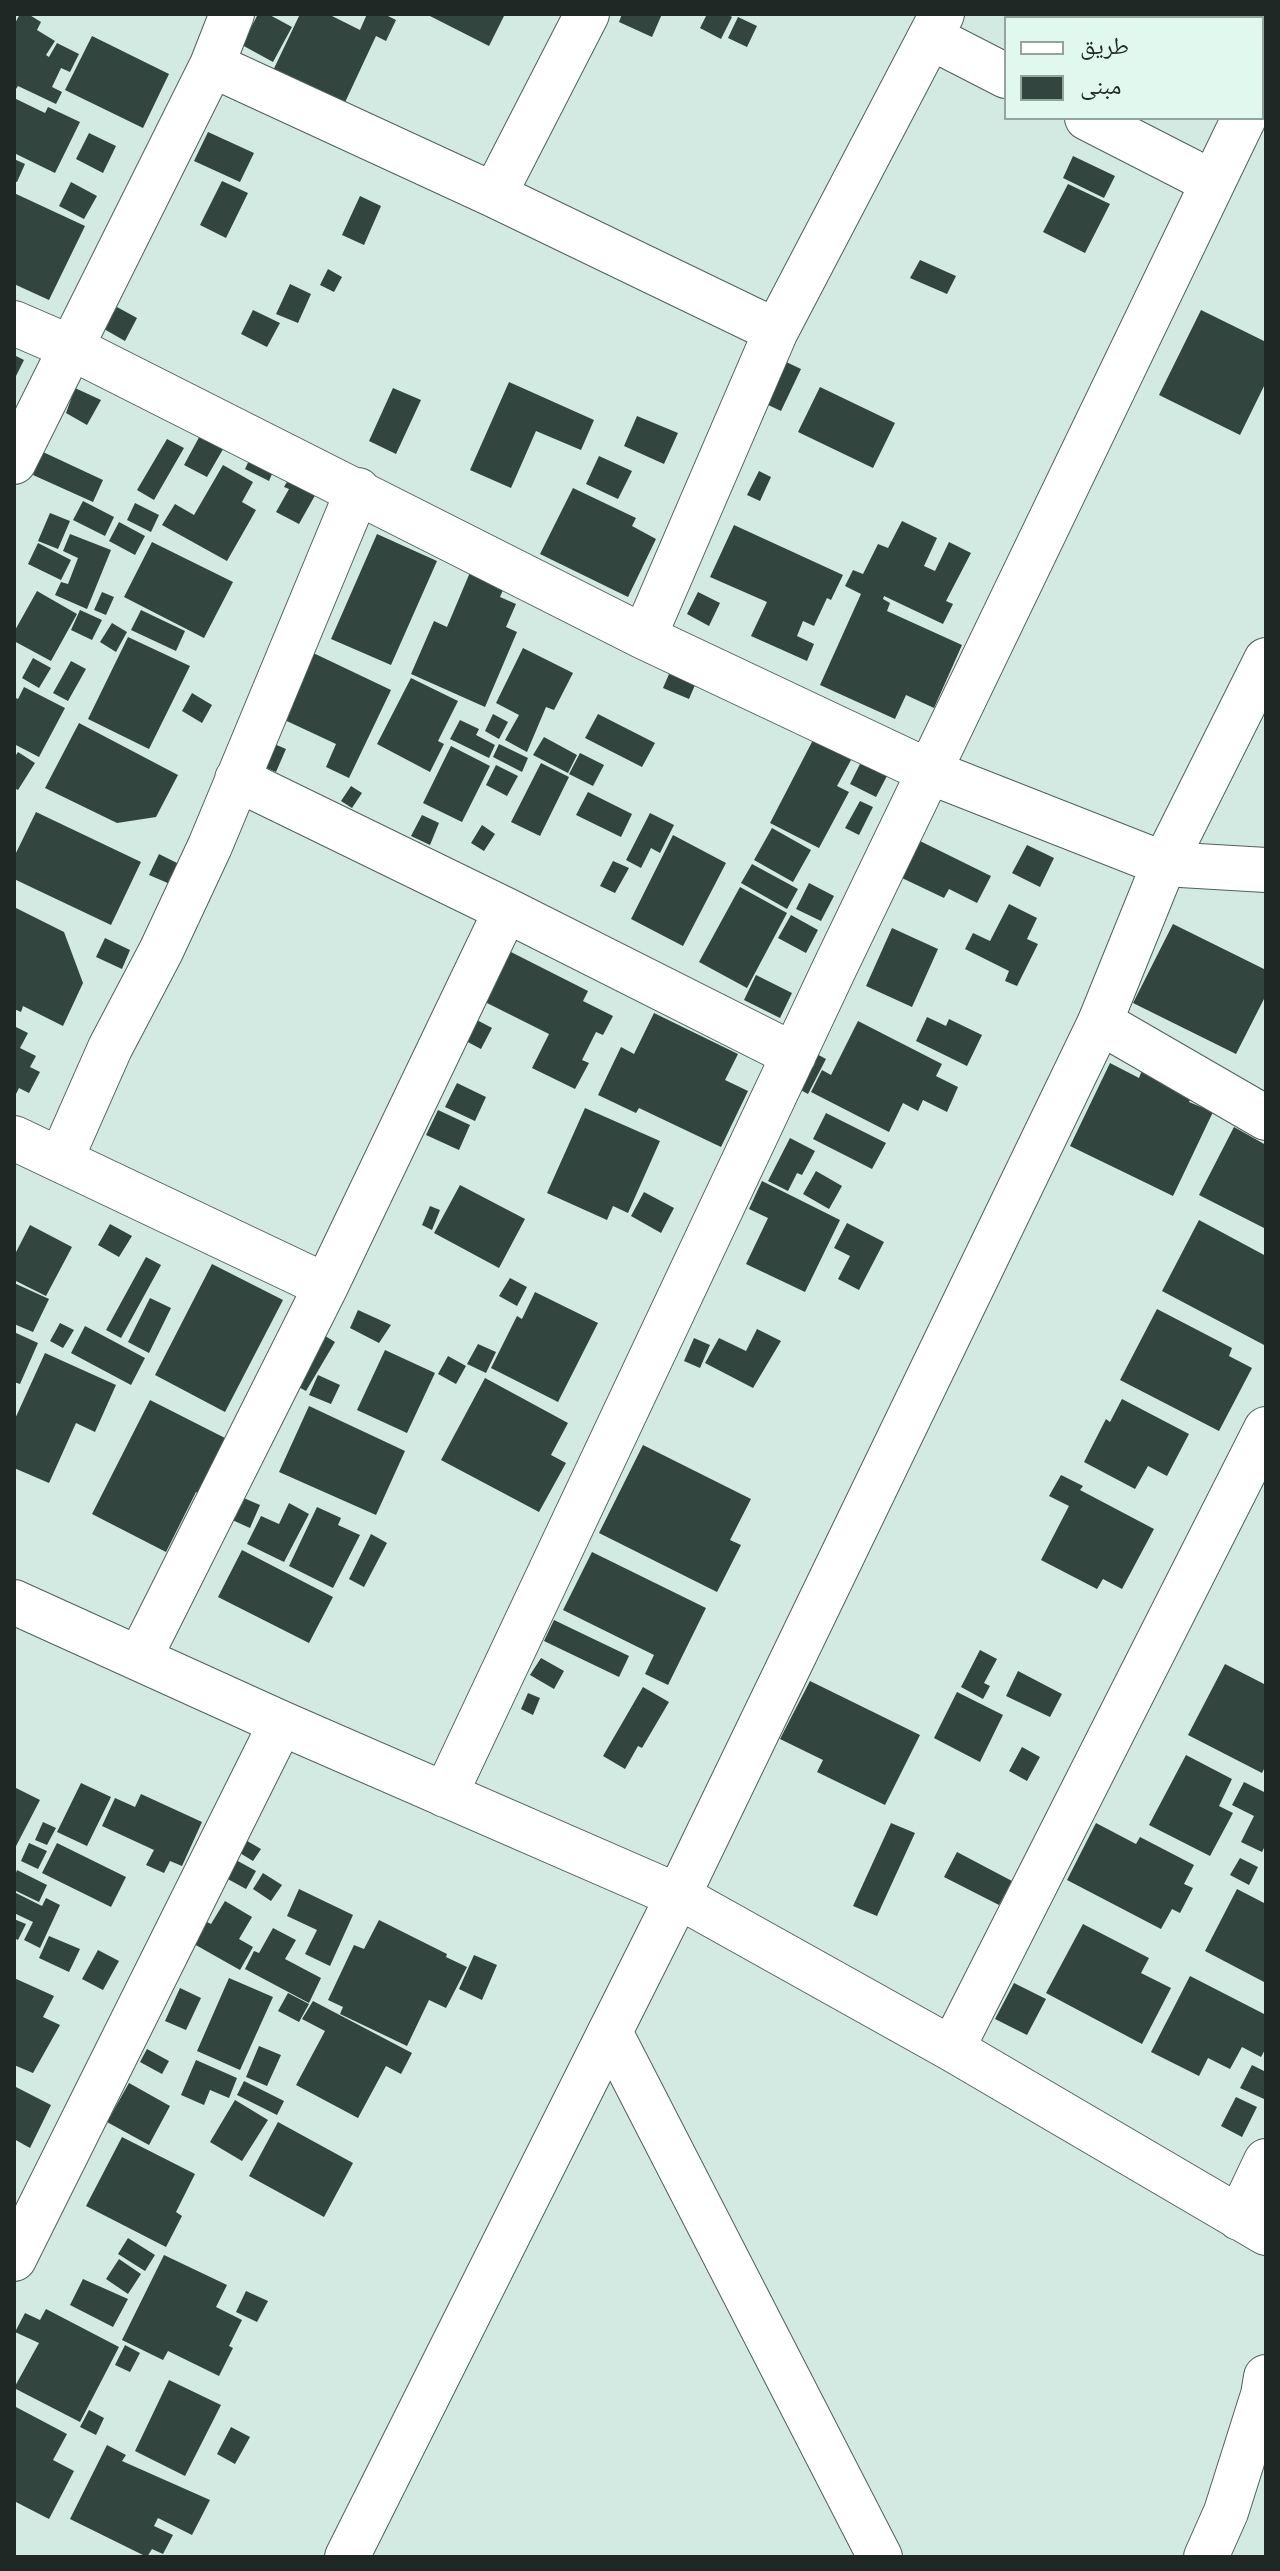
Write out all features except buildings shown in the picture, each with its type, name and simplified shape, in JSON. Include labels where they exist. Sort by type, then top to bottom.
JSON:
[{"type":"street","points":[[14,462],[212,65],[232,14]]},
{"type":"street","points":[[494,195],[587,14]]},
{"type":"street","points":[[644,637],[776,331],[936,26],[1004,75]]},
{"type":"street","points":[[212,65],[494,195],[776,331]]},
{"type":"street","points":[[1091,120],[1212,182]]},
{"type":"street","points":[[445,1795],[794,1055],[1243,120]]},
{"type":"street","points":[[14,323],[72,348],[358,490],[644,637],[930,772],[1164,864],[1266,870]]},
{"type":"street","points":[[61,1159],[110,1048],[161,951],[210,846],[358,490]]},
{"type":"street","points":[[347,2557],[678,1896],[1100,1022],[1164,864],[1266,660]]},
{"type":"street","points":[[237,779],[794,1055]]},
{"type":"street","points":[[140,1657],[326,1286],[506,910]]},
{"type":"street","points":[[1100,1022],[1266,1118]]},
{"type":"street","points":[[14,1138],[326,1286]]},
{"type":"street","points":[[952,2049],[1266,1429]]},
{"type":"street","points":[[14,1602],[281,1723],[678,1896],[952,2049],[1252,2226],[1266,2161]]},
{"type":"street","points":[[14,2259],[281,1723]]},
{"type":"street","points":[[610,2032],[880,2557]]},
{"type":"street","points":[[1206,2557],[1226,2512],[1266,2377]]}]
